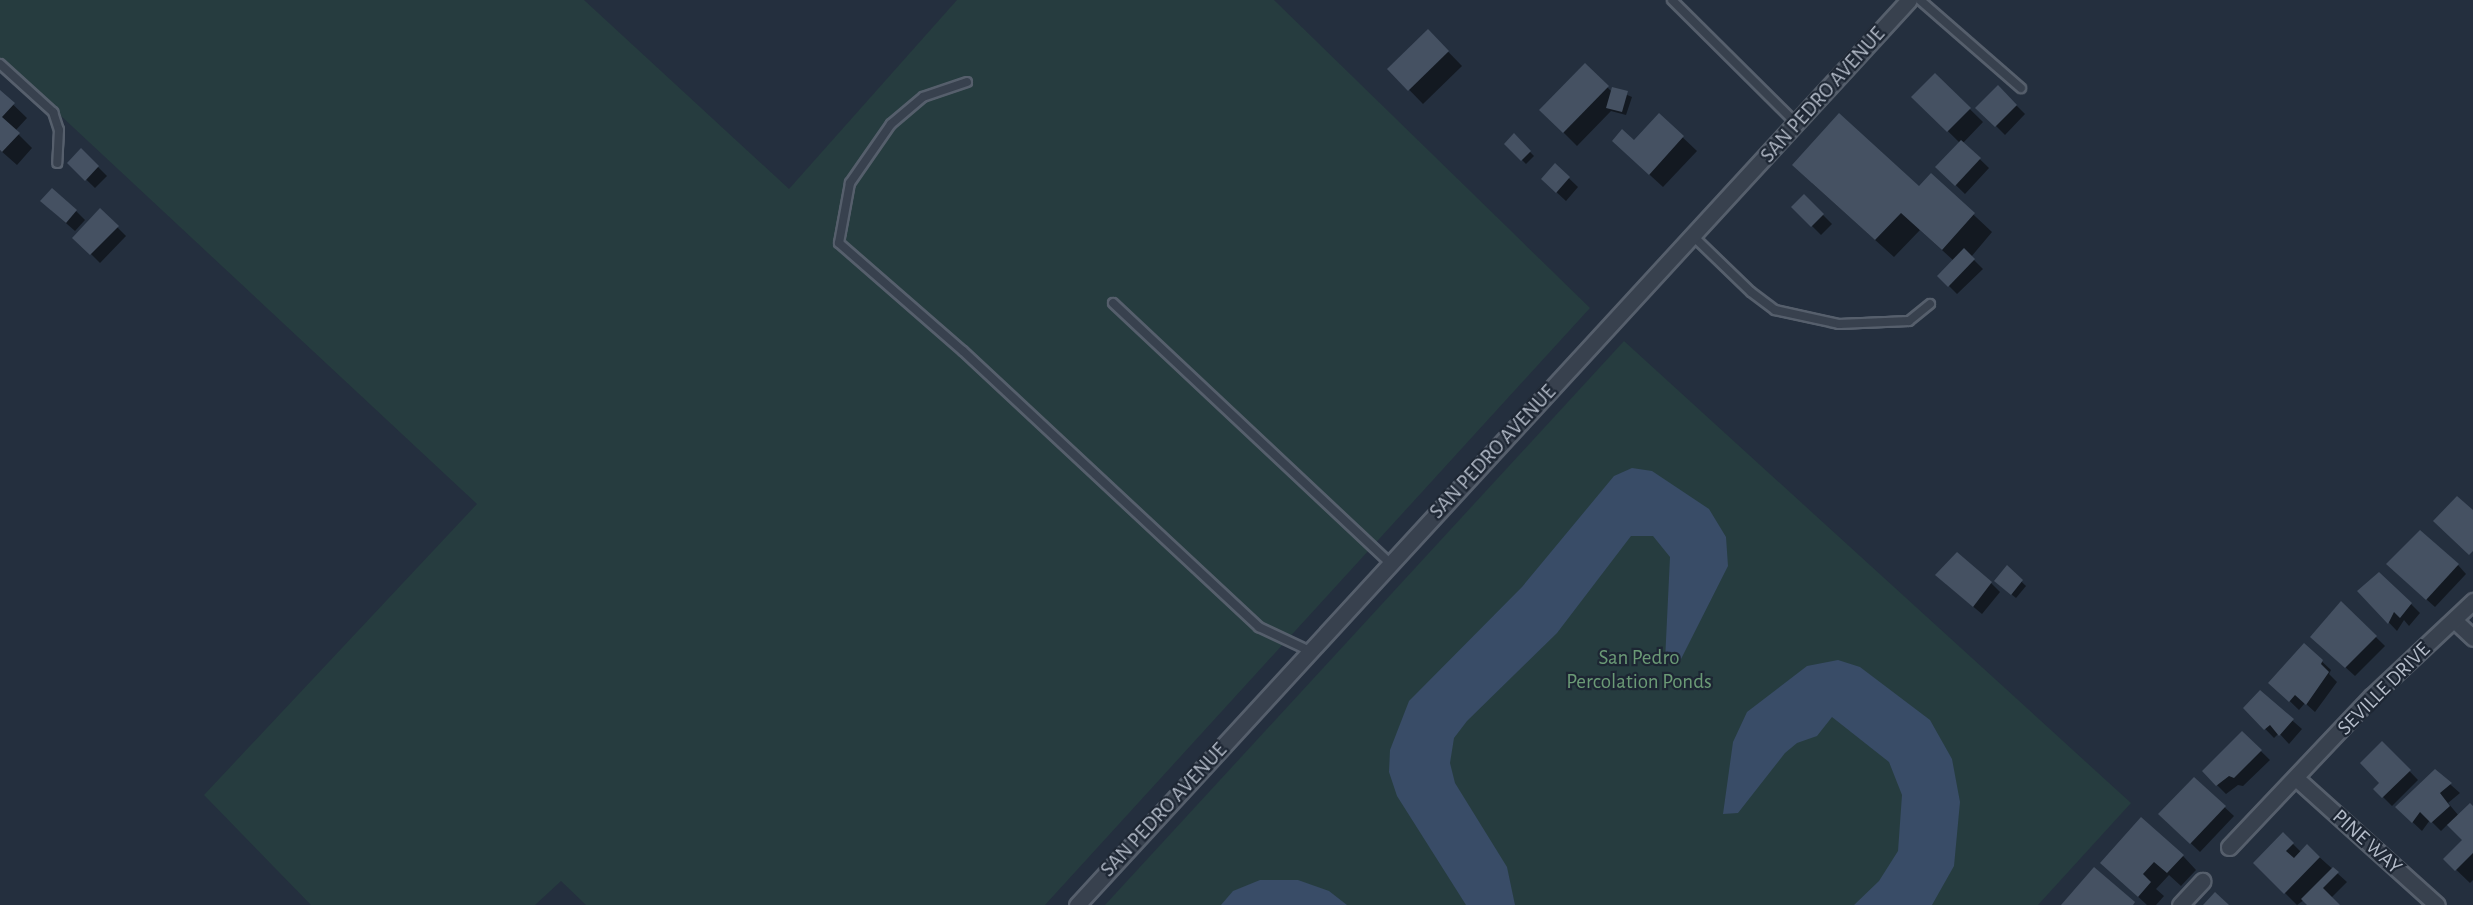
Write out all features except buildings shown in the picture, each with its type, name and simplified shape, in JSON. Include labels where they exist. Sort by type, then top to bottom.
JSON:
[{"type":"street","name":"SAN PEDRO AVENUE","points":[[1077,905],[1390,563],[1694,237],[1909,0]]},
{"type":"street","name":"SEVILLE DRIVE","points":[[2229,848],[2297,779],[2372,696],[2473,602]]},
{"type":"street","points":[[2454,620],[2473,638]]},
{"type":"street","name":"PINE WAY","points":[[2297,779],[2437,905]]},
{"type":"street","points":[[2180,905],[2202,881]]},
{"type":"lane","points":[[1672,0],[1797,124]]},
{"type":"lane","points":[[1920,0],[2021,88]]},
{"type":"lane","points":[[0,64],[53,112],[59,130],[57,163]]},
{"type":"lane","points":[[967,82],[922,97],[891,124],[850,183],[839,243],[963,351],[1258,627],[1310,651]]},
{"type":"lane","points":[[1694,237],[1751,292],[1775,310],[1839,324],[1909,321],[1930,304]]},
{"type":"lane","points":[[1113,303],[1390,563]]},
{"type":"green space","points":[[0,0],[584,0],[789,189],[957,0],[1274,0],[1590,308],[1045,905],[586,905],[561,881],[535,905],[311,905],[204,795],[477,504],[0,59]]},
{"type":"green space","name":"San Pedro Percolation Ponds","points":[[1624,341],[2131,803],[2038,905],[1105,905]]},
{"type":"water","points":[[1632,468],[1652,471],[1709,509],[1726,537],[1728,566],[1679,663],[1665,661],[1670,557],[1653,536],[1631,536],[1557,633],[1467,721],[1454,738],[1450,763],[1455,783],[1507,867],[1515,905],[1466,905],[1397,796],[1389,772],[1390,750],[1409,701],[1522,587],[1614,476]]},
{"type":"water","points":[[1838,660],[1860,667],[1930,720],[1952,759],[1960,802],[1954,866],[1932,905],[1854,905],[1879,881],[1898,851],[1902,795],[1889,762],[1832,717],[1817,736],[1797,743],[1785,753],[1738,813],[1723,814],[1733,742],[1747,712],[1807,666]]},
{"type":"water","points":[[1260,880],[1298,880],[1329,891],[1347,905],[1221,905],[1233,891]]}]
